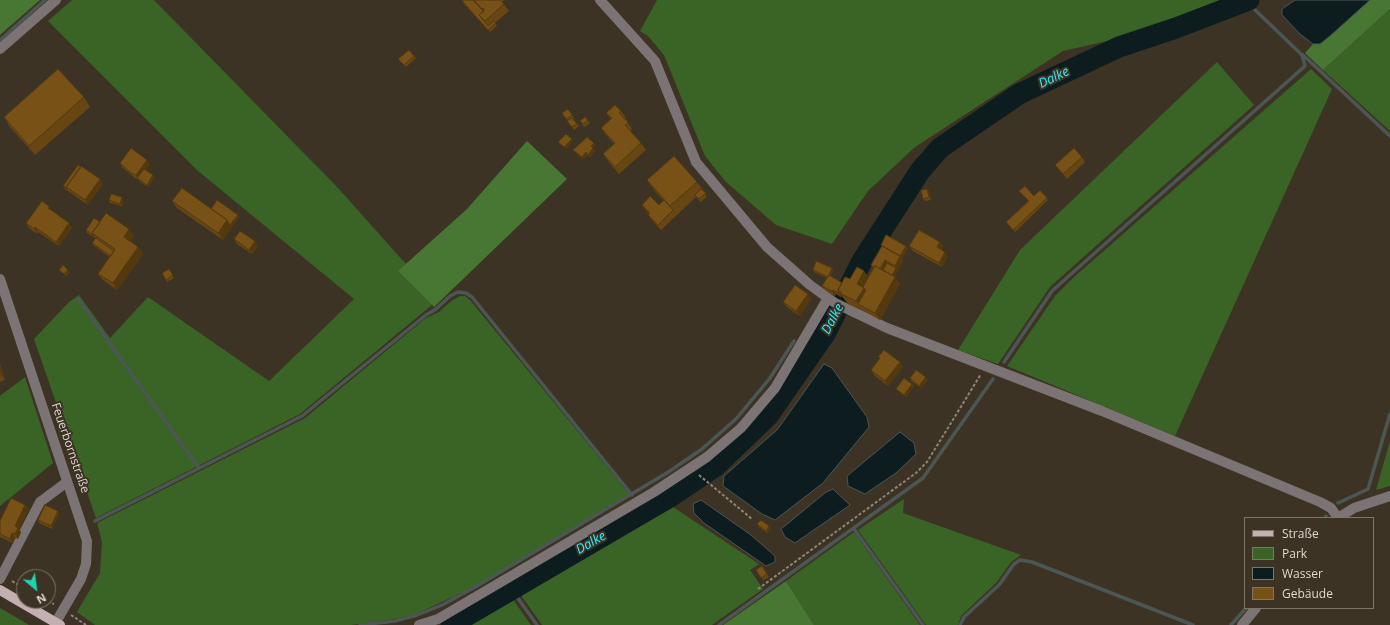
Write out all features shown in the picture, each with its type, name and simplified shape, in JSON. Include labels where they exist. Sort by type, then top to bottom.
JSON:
[{"type":"main road","points":[[0,590],[58,624]]},
{"type":"street","points":[[0,50],[56,0]]},
{"type":"street","points":[[600,0],[655,61],[696,162],[767,248],[832,301],[848,311],[1102,411],[1320,502],[1331,508],[1337,517]]},
{"type":"street","name":"Feuerbornstraße","points":[[0,279],[87,541],[86,564],[58,624]]},
{"type":"street","points":[[419,625],[438,619],[654,492],[707,457],[741,428],[775,388],[832,301]]},
{"type":"street","points":[[0,579],[40,502],[67,482]]},
{"type":"street","points":[[1340,517],[1354,508],[1390,496]]},
{"type":"street","points":[[1242,625],[1255,609]]},
{"type":"path","points":[[758,589],[916,473],[926,462],[986,366]]},
{"type":"path","points":[[697,472],[752,519]]},
{"type":"path","points":[[64,610],[86,625]]},
{"type":"green space","points":[[0,0],[40,0],[0,35]]},
{"type":"green space","points":[[72,0],[154,0],[338,188],[406,264],[399,271],[432,305],[300,414],[96,518],[34,339],[69,302],[79,295],[110,338],[148,297],[269,381],[354,299],[198,171],[48,21]]},
{"type":"green space","points":[[657,0],[1221,0],[1121,38],[1063,51],[915,147],[868,191],[832,244],[776,225],[726,182],[705,156],[664,55],[648,36],[640,31]]},
{"type":"green space","points":[[1370,0],[1390,0],[1390,9],[1323,70],[1305,53],[1313,44],[1320,44],[1330,36]]},
{"type":"green space","points":[[1390,9],[1390,131],[1323,70]]},
{"type":"green space","points":[[1217,62],[1254,105],[1050,287],[998,364],[958,350],[1020,250]]},
{"type":"green space","points":[[1311,69],[1332,89],[1175,436],[1007,366],[1055,296],[1074,277]]},
{"type":"green space","points":[[527,141],[567,179],[434,307],[398,271],[467,209]]},
{"type":"green space","points":[[460,296],[465,296],[470,300],[630,495],[476,586],[416,614],[395,619],[351,625],[95,625],[77,612],[100,573],[102,542],[97,523],[305,418],[426,318],[439,312],[451,301]]},
{"type":"green space","points":[[25,377],[53,463],[0,506],[0,396]]},
{"type":"green space","points":[[1390,441],[1390,486],[1376,490]]},
{"type":"green space","points":[[904,499],[903,513],[1021,555],[1011,562],[996,583],[961,616],[958,625],[926,625],[858,530]]},
{"type":"green space","points":[[673,507],[759,564],[750,570],[763,589],[712,625],[542,625],[520,594]]},
{"type":"green space","points":[[854,532],[920,625],[814,625],[786,581]]},
{"type":"green space","points":[[786,581],[814,625],[723,625]]},
{"type":"green space","points":[[512,598],[531,625],[466,625]]},
{"type":"green space","points":[[0,608],[29,625],[0,625]]},
{"type":"water","points":[[1295,0],[1370,0],[1320,44],[1313,44],[1300,34],[1282,15],[1282,9]]},
{"type":"water","points":[[824,364],[832,368],[867,417],[869,427],[823,483],[775,520],[762,514],[723,486],[724,476],[777,430]]},
{"type":"water","points":[[900,432],[914,443],[916,454],[896,473],[865,494],[848,486],[847,476]]},
{"type":"water","points":[[833,489],[850,505],[795,543],[785,537],[781,529],[826,492]]},
{"type":"water","points":[[701,500],[751,535],[775,556],[775,562],[766,566],[704,523],[694,513],[693,504]]},
{"type":"building","points":[[473,0],[483,11],[479,15],[488,26],[494,21],[496,23],[488,30],[462,1]]},
{"type":"building","points":[[474,0],[500,0],[504,4],[485,21],[479,15],[485,10],[483,8],[482,9]]},
{"type":"building","points":[[409,50],[414,56],[404,65],[398,59]]},
{"type":"building","points":[[58,69],[84,97],[29,146],[4,117]]},
{"type":"building","points":[[615,105],[621,111],[619,113],[628,122],[625,125],[641,143],[615,167],[603,154],[615,143],[601,128],[612,118],[606,113]]},
{"type":"building","points":[[568,109],[572,115],[566,119],[562,113]]},
{"type":"building","points":[[585,117],[588,120],[583,124],[580,121]]},
{"type":"building","points":[[572,118],[577,124],[572,127],[567,121]]},
{"type":"building","points":[[566,134],[572,139],[564,147],[558,142]]},
{"type":"building","points":[[587,137],[594,143],[591,146],[593,148],[588,155],[586,152],[582,157],[573,150]]},
{"type":"building","points":[[131,148],[147,160],[136,175],[131,173],[120,163]]},
{"type":"building","points":[[1074,148],[1082,157],[1063,174],[1055,165]]},
{"type":"building","points":[[674,156],[697,182],[670,206],[647,180]]},
{"type":"building","points":[[78,165],[81,167],[66,187],[68,189],[63,186]]},
{"type":"building","points":[[81,166],[100,179],[85,200],[66,187]]},
{"type":"building","points":[[144,169],[153,175],[147,185],[137,178]]},
{"type":"building","points":[[1025,186],[1034,196],[1040,190],[1047,198],[1013,230],[1006,222],[1029,201],[1019,191]]},
{"type":"building","points":[[182,188],[227,220],[218,233],[172,201]]},
{"type":"building","points":[[701,189],[706,193],[699,199],[695,195]]},
{"type":"building","points":[[927,189],[929,197],[923,199],[921,190]]},
{"type":"building","points":[[111,194],[122,197],[120,204],[109,200]]},
{"type":"building","points":[[650,196],[659,205],[664,200],[673,210],[658,225],[648,215],[650,213],[642,205]]},
{"type":"building","points":[[217,200],[238,215],[230,225],[227,220],[211,209]]},
{"type":"building","points":[[42,201],[50,207],[48,208],[69,223],[56,242],[35,227],[34,229],[26,223]]},
{"type":"building","points":[[106,213],[129,229],[124,237],[138,247],[113,283],[98,274],[115,249],[92,233]]},
{"type":"building","points":[[94,218],[100,222],[92,233],[94,236],[86,230]]},
{"type":"building","points":[[919,230],[940,242],[937,247],[945,252],[939,263],[909,246]]},
{"type":"building","points":[[240,231],[255,241],[249,250],[234,239]]},
{"type":"building","points":[[886,235],[906,246],[900,256],[881,245]]},
{"type":"building","points":[[96,238],[114,251],[111,256],[92,243]]},
{"type":"building","points":[[882,246],[900,256],[895,266],[885,260],[880,269],[871,265]]},
{"type":"building","points":[[816,261],[832,268],[828,277],[813,270]]},
{"type":"building","points":[[887,263],[896,268],[892,275],[883,270]]},
{"type":"building","points":[[63,265],[68,270],[64,274],[59,270]]},
{"type":"building","points":[[875,266],[895,277],[875,313],[858,304],[866,290],[863,287]]},
{"type":"building","points":[[857,267],[864,271],[857,284],[864,288],[856,301],[841,294],[842,293],[838,290],[845,277],[850,279]]},
{"type":"building","points":[[169,269],[173,275],[166,280],[162,273]]},
{"type":"building","points":[[829,275],[842,283],[838,293],[822,286]]},
{"type":"building","points":[[795,285],[808,294],[796,311],[783,302]]},
{"type":"building","points":[[884,350],[900,362],[885,381],[871,370],[880,358],[878,357]]},
{"type":"building","points":[[916,370],[926,377],[919,386],[910,378]]},
{"type":"building","points":[[904,378],[912,384],[904,395],[896,389]]},
{"type":"building","points":[[11,498],[25,505],[15,526],[18,528],[15,534],[12,533],[10,539],[0,534],[0,521]]},
{"type":"building","points":[[45,505],[58,511],[51,526],[38,520]]},
{"type":"building","points":[[761,520],[769,526],[766,531],[757,524]]},
{"type":"building","points":[[762,566],[767,574],[761,578],[756,570]]},
{"type":"waterway","points":[[0,40],[45,0]]},
{"type":"waterway","name":"Dalke","points":[[451,625],[670,497],[716,466],[768,416],[825,334],[862,261],[920,171],[940,148],[1019,94],[1119,47],[1176,28],[1249,0]]},
{"type":"waterway","points":[[1004,362],[1052,291],[1305,66],[1302,55],[1251,6],[1250,0]]},
{"type":"waterway","points":[[1303,55],[1390,136]]},
{"type":"waterway","points":[[95,521],[302,416],[426,315],[436,309],[450,296],[458,292],[466,293],[472,297],[632,495]]},
{"type":"waterway","points":[[78,299],[199,468]]},
{"type":"waterway","points":[[360,625],[395,621],[417,615],[442,605],[477,586],[670,471],[702,449],[736,419],[770,378],[794,341]]},
{"type":"waterway","points":[[719,625],[923,478],[993,379]]},
{"type":"waterway","points":[[1338,503],[1368,489],[1390,414]]},
{"type":"waterway","points":[[854,529],[923,625]]},
{"type":"waterway","points":[[960,625],[964,617],[999,585],[1014,564],[1020,560],[1032,562],[1193,625]]},
{"type":"waterway","points":[[512,590],[537,625]]},
{"type":"waterway","points":[[1231,625],[1245,609]]}]
